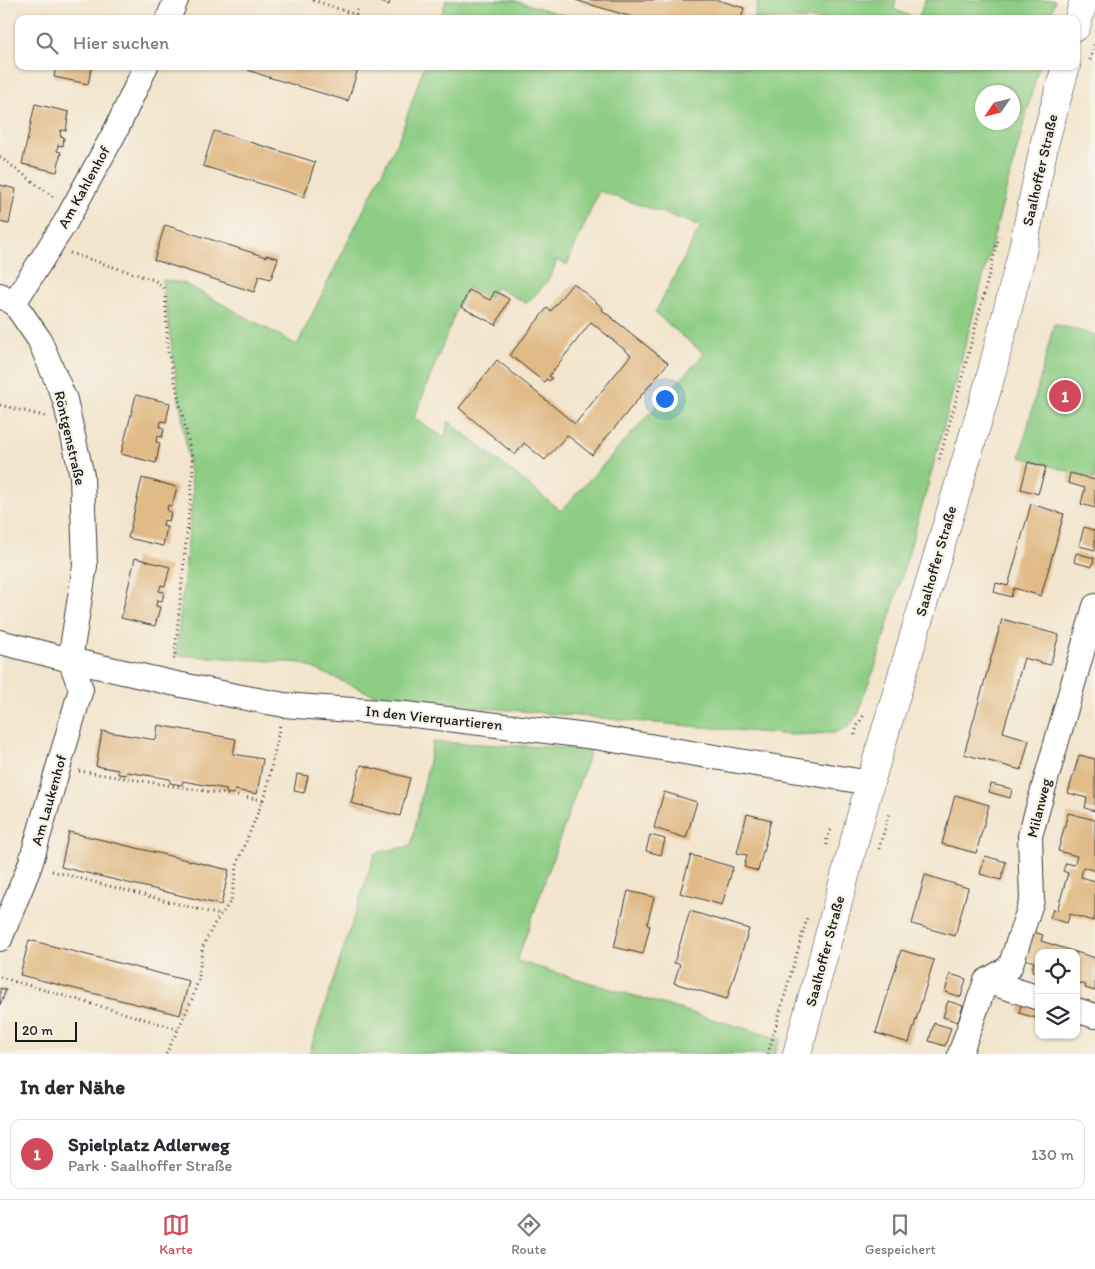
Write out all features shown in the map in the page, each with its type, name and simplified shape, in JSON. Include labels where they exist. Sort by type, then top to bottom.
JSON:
[{"type":"main road","points":[[1080,15],[1084,0]]},
{"type":"main road","name":"Saalhoffer Straße","points":[[796,1054],[870,783],[989,383],[1022,253],[1045,141],[1065,70]]},
{"type":"street","points":[[170,15],[176,0]]},
{"type":"street","name":"Am Kahlenhof","points":[[7,299],[50,246],[71,211],[116,130],[144,70]]},
{"type":"street","name":"Röntgenstraße","points":[[7,299],[39,339],[65,400],[82,476],[85,566],[70,660]]},
{"type":"street","name":"Milanweg","points":[[986,982],[1010,967],[1032,900],[1030,836],[1095,606]]},
{"type":"street","name":"In den Vierquartieren","points":[[0,642],[70,660],[284,705],[406,714],[595,738],[870,783]]},
{"type":"street","name":"Am Laukenhof","points":[[0,939],[30,865],[81,689],[70,660]]},
{"type":"street","points":[[960,1054],[986,982],[1035,997]]},
{"type":"street","points":[[1080,1011],[1095,1016]]},
{"type":"path","points":[[313,0],[356,15],[358,6]]},
{"type":"path","points":[[0,157],[71,211]]},
{"type":"path","points":[[937,465],[960,386],[999,235]]},
{"type":"path","points":[[50,246],[154,280],[162,286],[164,292],[168,351],[192,457],[193,472],[172,682]]},
{"type":"path","points":[[0,405],[70,423]]},
{"type":"path","points":[[166,1054],[192,1000],[198,977],[202,948],[215,923],[231,901],[238,861],[266,793],[284,705]]},
{"type":"path","points":[[855,735],[857,726],[867,708]]},
{"type":"path","points":[[58,768],[264,800]]},
{"type":"path","points":[[827,851],[827,838],[831,829]]},
{"type":"path","points":[[30,865],[220,916]]},
{"type":"path","points":[[768,1054],[807,917]]},
{"type":"path","points":[[0,977],[178,1029]]},
{"type":"green space","points":[[446,0],[513,0],[564,15],[441,15]]},
{"type":"green space","points":[[758,0],[896,0],[894,9],[908,15],[755,15]]},
{"type":"green space","points":[[925,0],[1055,0],[1051,15],[919,15]]},
{"type":"green space","points":[[423,70],[1038,70],[927,489],[876,665],[863,697],[859,713],[848,727],[834,733],[792,735],[407,701],[374,695],[301,663],[176,655],[193,493],[162,280],[184,283],[297,345],[401,134]],"holes":[[[599,191],[701,226],[655,313],[704,354],[561,511],[448,421],[445,438],[414,418],[458,306],[468,288],[489,298],[496,287],[526,303],[545,284],[557,260],[567,265]]]},
{"type":"green space","points":[[1054,324],[1095,335],[1095,479],[1020,457]]},
{"type":"green space","points":[[433,742],[591,749],[517,961],[780,1039],[775,1054],[309,1054],[375,853],[411,846]]},
{"type":"building","points":[[375,0],[390,0],[389,5]]},
{"type":"building","points":[[575,0],[718,0],[744,8],[742,15],[626,15]]},
{"type":"building","points":[[55,70],[91,70],[88,84],[54,77]]},
{"type":"building","points":[[248,70],[358,70],[348,101]]},
{"type":"building","points":[[35,104],[69,112],[66,131],[61,130],[60,136],[64,137],[63,146],[58,145],[57,151],[61,152],[57,172],[22,164]]},
{"type":"building","points":[[214,131],[315,162],[304,197],[203,166]]},
{"type":"building","points":[[0,185],[16,189],[9,224],[0,222]]},
{"type":"building","points":[[165,225],[266,257],[266,255],[278,258],[271,279],[259,276],[254,292],[154,260]]},
{"type":"building","points":[[573,283],[603,308],[602,310],[668,363],[592,455],[567,435],[545,460],[524,443],[515,455],[459,408],[497,360],[575,424],[631,355],[591,322],[549,376],[552,378],[549,381],[546,379],[544,382],[510,355],[547,308],[551,311]]},
{"type":"building","points":[[469,290],[490,300],[495,291],[509,299],[496,325],[461,307]]},
{"type":"building","points":[[136,395],[170,403],[166,422],[161,421],[160,427],[164,429],[162,437],[158,436],[156,442],[160,443],[156,463],[121,454]]},
{"type":"building","points":[[1028,462],[1046,467],[1038,494],[1021,489]]},
{"type":"building","points":[[1070,473],[1095,480],[1095,508],[1081,504],[1085,488],[1068,483]]},
{"type":"building","points":[[142,478],[177,487],[172,506],[168,505],[167,511],[171,512],[169,521],[164,520],[163,526],[167,527],[163,546],[128,538]]},
{"type":"building","points":[[1031,504],[1064,514],[1041,596],[1014,588],[1011,597],[994,592],[996,583],[1008,586]]},
{"type":"building","points":[[1084,527],[1095,531],[1095,550],[1079,546]]},
{"type":"building","points":[[1076,553],[1094,558],[1092,567],[1074,562]]},
{"type":"building","points":[[135,558],[170,567],[165,586],[161,585],[159,591],[164,592],[162,601],[157,600],[156,606],[160,607],[155,626],[121,618]]},
{"type":"building","points":[[1002,619],[1059,635],[1050,665],[1024,658],[1003,732],[1029,740],[1021,770],[964,754]]},
{"type":"building","points":[[158,725],[236,739],[233,754],[263,759],[257,794],[235,790],[234,794],[226,793],[226,789],[183,781],[182,785],[170,783],[170,779],[127,772],[126,775],[118,774],[118,770],[96,766],[102,731],[156,740]]},
{"type":"building","points":[[1079,755],[1095,759],[1095,811],[1085,808],[1087,798],[1068,793]]},
{"type":"building","points":[[361,765],[410,778],[400,816],[351,803]]},
{"type":"building","points":[[297,774],[308,776],[304,793],[294,791]]},
{"type":"building","points":[[991,784],[1012,789],[1010,798],[989,792]]},
{"type":"building","points":[[664,792],[697,802],[686,838],[654,828]]},
{"type":"building","points":[[955,795],[989,805],[976,853],[942,844]]},
{"type":"building","points":[[1068,813],[1095,820],[1095,871],[1083,867],[1081,877],[1095,881],[1095,916],[1093,921],[1070,914],[1067,923],[1050,918],[1053,909],[1057,911],[1068,873],[1063,871],[1066,863],[1074,865],[1077,856],[1058,851]]},
{"type":"building","points":[[747,814],[771,820],[758,871],[744,867],[747,855],[737,853]]},
{"type":"building","points":[[69,832],[229,870],[221,905],[61,867]]},
{"type":"building","points":[[650,835],[665,839],[661,855],[646,851]]},
{"type":"building","points":[[691,855],[733,867],[722,905],[680,893]]},
{"type":"building","points":[[985,856],[1006,862],[1001,880],[980,874]]},
{"type":"building","points":[[925,875],[968,888],[955,936],[912,924]]},
{"type":"building","points":[[628,891],[654,897],[647,925],[650,926],[643,954],[614,947]]},
{"type":"building","points":[[690,911],[749,929],[727,999],[674,983],[680,964],[674,963]]},
{"type":"building","points":[[1031,931],[1043,935],[1041,941],[1066,949],[1035,949],[1035,972],[1032,971],[1034,962],[1022,958]]},
{"type":"building","points":[[29,940],[189,981],[180,1015],[20,975]]},
{"type":"building","points":[[901,950],[934,960],[909,1043],[876,1033]]},
{"type":"building","points":[[1080,953],[1095,958],[1095,991],[1085,988],[1086,985],[1080,983]]},
{"type":"building","points":[[950,974],[966,979],[961,997],[945,992]]},
{"type":"building","points":[[0,988],[6,990],[0,1005]]},
{"type":"building","points":[[948,1001],[963,1006],[958,1022],[943,1017]]},
{"type":"building","points":[[1021,1005],[1035,1010],[1035,1018],[1019,1013]]},
{"type":"building","points":[[934,1023],[951,1028],[945,1046],[929,1041]]},
{"type":"place","name":"Spielplatz Adlerweg","points":[[1065,396]]}]
